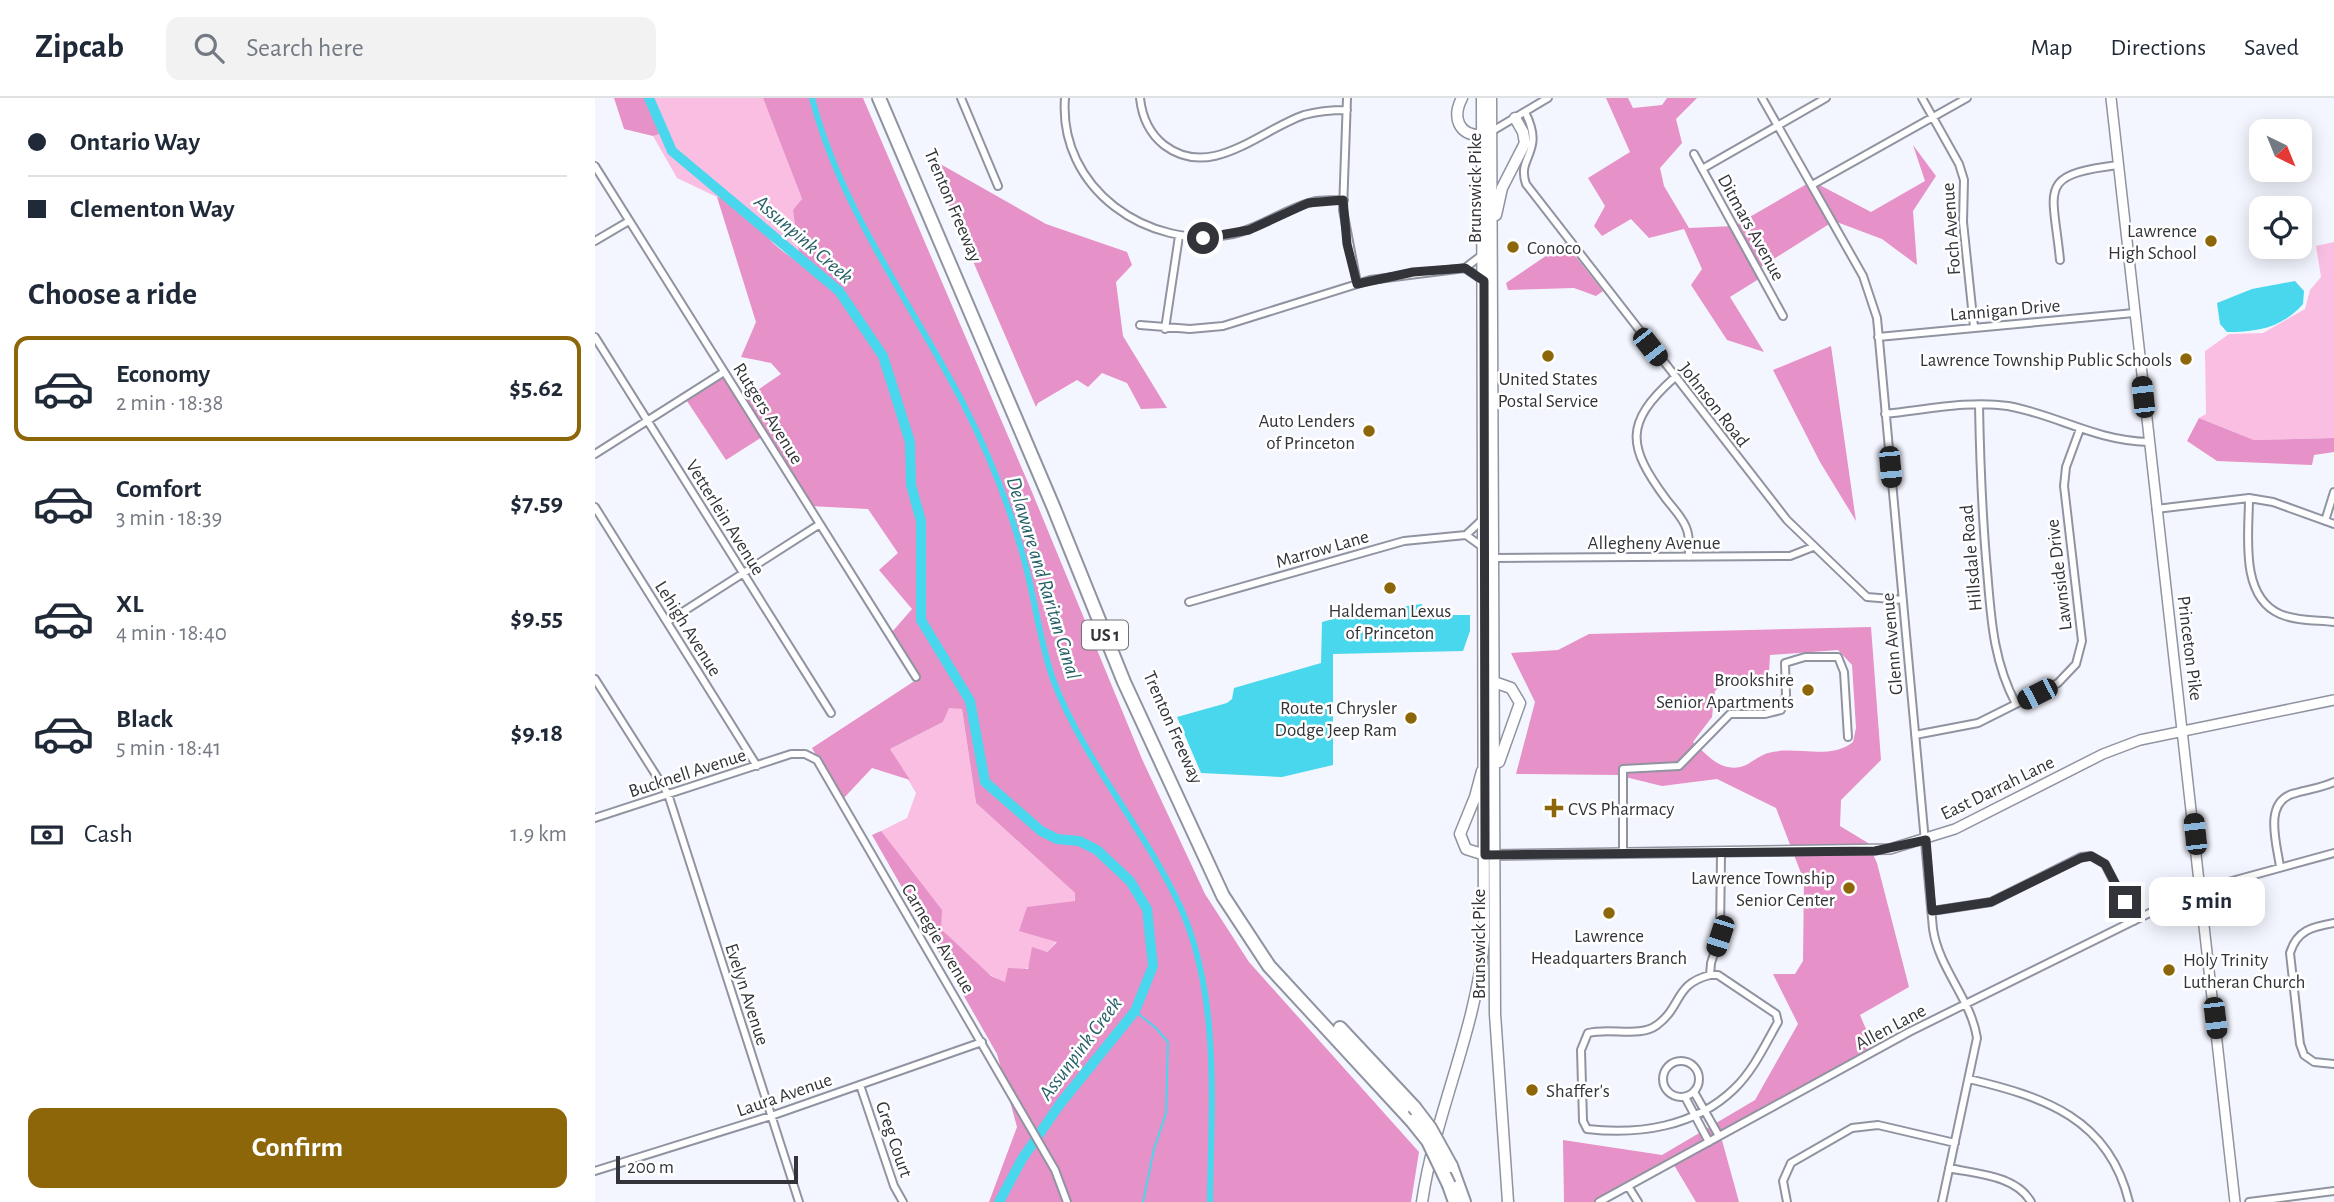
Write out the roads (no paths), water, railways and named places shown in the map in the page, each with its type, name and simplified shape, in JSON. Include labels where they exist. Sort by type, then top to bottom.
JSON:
[{"type":"highway","name":"Trenton Freeway","points":[[879,98],[1053,506],[1123,682],[1223,896],[1269,966],[1412,1121],[1427,1141],[1455,1202]]},
{"type":"highway","name":"Trenton Freeway","points":[[888,98],[1052,482],[1140,700],[1231,893],[1276,961],[1414,1107],[1430,1128],[1451,1166],[1464,1202]]},
{"type":"main road","points":[[1462,98],[1456,113],[1458,124],[1466,132],[1487,133]]},
{"type":"main road","name":"Brunswick Pike","points":[[1422,1202],[1442,1116],[1478,988],[1495,790],[1487,687],[1494,558],[1492,243],[1487,133],[1482,98]]},
{"type":"main road","name":"Brunswick Pike","points":[[1491,98],[1487,133],[1483,254],[1486,750],[1496,1031],[1508,1202]]},
{"type":"main road","name":"Princeton Pike","points":[[2111,98],[2235,1202]]},
{"type":"main road","points":[[1492,243],[1503,188],[1525,143],[1523,132],[1515,118]]},
{"type":"main road","points":[[1487,687],[1511,688],[1520,703],[1500,752],[1495,790]]},
{"type":"main road","name":"East Darrah Lane","points":[[1490,855],[1875,851],[1926,840],[2112,750],[2183,730],[2334,700]]},
{"type":"main road","points":[[1486,750],[1475,797],[1459,834],[1466,849],[1490,855]]},
{"type":"street","points":[[961,98],[998,186]]},
{"type":"street","points":[[1065,98],[1067,136],[1075,160],[1091,184],[1124,214],[1151,228],[1179,236],[1203,238],[1234,234],[1308,203],[1343,200]]},
{"type":"street","points":[[1140,98],[1145,119],[1155,136],[1170,149],[1196,157],[1225,154],[1303,115],[1347,110]]},
{"type":"street","points":[[1347,98],[1343,200],[1347,244],[1357,284]]},
{"type":"street","points":[[1487,133],[1548,98]]},
{"type":"street","name":"Glenn Avenue","points":[[1762,98],[1869,289],[1878,337],[1937,947],[1965,1005],[1977,1038],[1941,1202]]},
{"type":"street","points":[[1702,169],[1826,98]]},
{"type":"street","name":"Foch Avenue","points":[[1922,98],[1959,164],[1964,180],[1963,222],[1975,327]]},
{"type":"street","points":[[1812,185],[1968,98]]},
{"type":"street","name":"Johnson Road","points":[[1525,112],[1534,134],[1523,173],[1526,184],[1674,378],[1787,520],[1813,547],[1867,597],[1903,600]]},
{"type":"street","name":"Ditmars Avenue","points":[[1694,154],[1783,316]]},
{"type":"street","points":[[2060,260],[2054,195],[2058,183],[2068,174],[2081,170],[2118,165]]},
{"type":"street","name":"Rutgers Avenue","points":[[595,166],[916,677]]},
{"type":"street","points":[[595,242],[629,220]]},
{"type":"street","points":[[1165,329],[1179,236]]},
{"type":"street","points":[[1140,325],[1165,329],[1208,328],[1357,284],[1413,272],[1465,268],[1483,254]]},
{"type":"street","points":[[1465,268],[1484,281]]},
{"type":"street","name":"Lannigan Drive","points":[[1878,337],[2134,313]]},
{"type":"street","name":"Vetterlein Avenue","points":[[595,338],[831,713]]},
{"type":"street","points":[[595,454],[725,372]]},
{"type":"street","points":[[1674,378],[1644,407],[1638,422],[1638,444],[1649,476],[1687,530],[1689,557]]},
{"type":"street","points":[[1885,414],[1979,405],[2021,410],[2110,439],[2148,442]]},
{"type":"street","name":"Hillsdale Road","points":[[1979,405],[1982,510],[1993,644],[2002,676],[2016,704]]},
{"type":"street","name":"Lawnside Drive","points":[[1915,734],[1967,727],[2064,678],[2076,664],[2081,649],[2064,486],[2066,467],[2080,429]]},
{"type":"street","points":[[2325,521],[2334,492]]},
{"type":"street","points":[[2156,509],[2249,498],[2273,502],[2334,524]]},
{"type":"street","points":[[2249,498],[2251,568],[2262,599],[2274,611],[2287,617],[2334,622]]},
{"type":"street","name":"Lehigh Avenue","points":[[595,508],[757,765]]},
{"type":"street","points":[[1485,517],[1466,535],[1485,549]]},
{"type":"street","points":[[667,622],[820,524]]},
{"type":"street","name":"Marrow Lane","points":[[1189,602],[1404,541],[1466,535]]},
{"type":"street","name":"Allegheny Avenue","points":[[1494,558],[1790,556],[1813,547]]},
{"type":"street","points":[[1623,853],[1623,769],[1679,766],[1730,714],[1765,714],[1781,710],[1786,695],[1785,663],[1805,657],[1838,657],[1844,672],[1848,737]]},
{"type":"street","name":"Evelyn Avenue","points":[[595,679],[668,794],[799,1202]]},
{"type":"street","name":"Carnegie Avenue","points":[[788,756],[805,754],[821,765],[867,849],[1062,1182],[1067,1202]]},
{"type":"street","name":"Bucknell Avenue","points":[[595,818],[788,756]]},
{"type":"street","points":[[2280,867],[2273,821],[2279,804],[2289,795],[2334,782]]},
{"type":"street","points":[[1710,975],[1720,936],[1721,853]]},
{"type":"street","name":"Allen Lane","points":[[1599,1202],[1965,1005],[2134,920],[2201,889],[2334,853]]},
{"type":"street","points":[[1932,911],[1991,902],[2081,858],[2091,856],[2105,864],[2134,920]]},
{"type":"street","points":[[2334,923],[2304,931],[2292,946],[2290,962],[2301,1049],[2309,1059],[2319,1064],[2334,1064]]},
{"type":"street","points":[[1718,975],[1776,1014],[1778,1022],[1749,1071],[1732,1091],[1704,1108],[1667,1127],[1607,1131],[1587,1129],[1583,1121],[1581,1050],[1588,1033],[1604,1029],[1646,1030],[1657,1026],[1692,980],[1718,975]]},
{"type":"street","name":"Laura Avenue","points":[[595,1171],[771,1116],[982,1042]]},
{"type":"street","points":[[1681,1060],[1696,1069],[1700,1080],[1694,1092],[1685,1097],[1673,1096],[1664,1087],[1663,1074],[1670,1064],[1681,1060]]},
{"type":"street","points":[[1969,1079],[2034,1095],[2074,1117],[2105,1149],[2121,1177],[2129,1202]]},
{"type":"street","name":"Greg Court","points":[[860,1085],[894,1186],[903,1202]]},
{"type":"street","points":[[1694,1092],[1719,1136]]},
{"type":"street","points":[[1685,1097],[1709,1142]]},
{"type":"street","points":[[1787,1202],[1783,1181],[1791,1163],[1852,1128],[1878,1125],[1955,1143]]},
{"type":"street","points":[[1949,1168],[2010,1182],[2023,1191],[2031,1202]]},
{"type":"street","points":[[1628,1186],[1638,1202]]},
{"type":"street","points":[[2249,1202],[2333,1191],[2334,1202]]},
{"type":"water","points":[[2295,281],[2304,291],[2303,304],[2278,323],[2249,331],[2227,332],[2220,324],[2217,303],[2252,289]]},
{"type":"water","points":[[1422,604],[1424,615],[1470,615],[1470,631],[1463,651],[1333,654],[1333,765],[1282,777],[1201,773],[1177,717],[1227,703],[1232,699],[1234,688],[1321,663],[1322,622],[1360,612]]},
{"type":"waterway","name":"Assunpink Creek","points":[[649,98],[672,151],[839,291],[883,356],[910,442],[911,485],[921,521],[921,620],[970,701],[985,782],[1041,831],[1057,839],[1079,841],[1097,850],[1130,881],[1147,909],[1153,966],[1135,1011],[1060,1104],[1022,1159],[999,1202]]},
{"type":"waterway","name":"Delaware and Raritan Canal","points":[[812,98],[825,139],[859,217],[943,365],[991,464],[1021,550],[1049,669],[1067,711],[1166,877],[1193,941],[1202,977],[1211,1052],[1210,1202]]},
{"type":"waterway","points":[[1135,1011],[1168,1042],[1166,1113],[1154,1149],[1143,1202]]},
{"type":"place","name":"Lawrence High School","points":[[2211,241]]},
{"type":"place","name":"Conoco","points":[[1513,247]]},
{"type":"place","name":"United States Postal Service","points":[[1548,356]]},
{"type":"place","name":"Lawrence Township Public Schools","points":[[2186,359]]},
{"type":"place","name":"Auto Lenders of Princeton","points":[[1369,431]]},
{"type":"place","name":"Haldeman Lexus of Princeton","points":[[1390,588]]},
{"type":"place","name":"Brookshire Senior Apartments","points":[[1808,690]]},
{"type":"place","name":"Route 1 Chrysler Dodge Jeep Ram","points":[[1411,718]]},
{"type":"place","name":"CVS Pharmacy","points":[[1554,808]]},
{"type":"place","name":"Lawrence Township Senior Center","points":[[1849,888]]},
{"type":"place","name":"Lawrence Headquarters Branch","points":[[1609,913]]},
{"type":"place","name":"Holy Trinity Lutheran Church","points":[[2169,970]]},
{"type":"place","name":"Shaffer's","points":[[1532,1090]]}]
